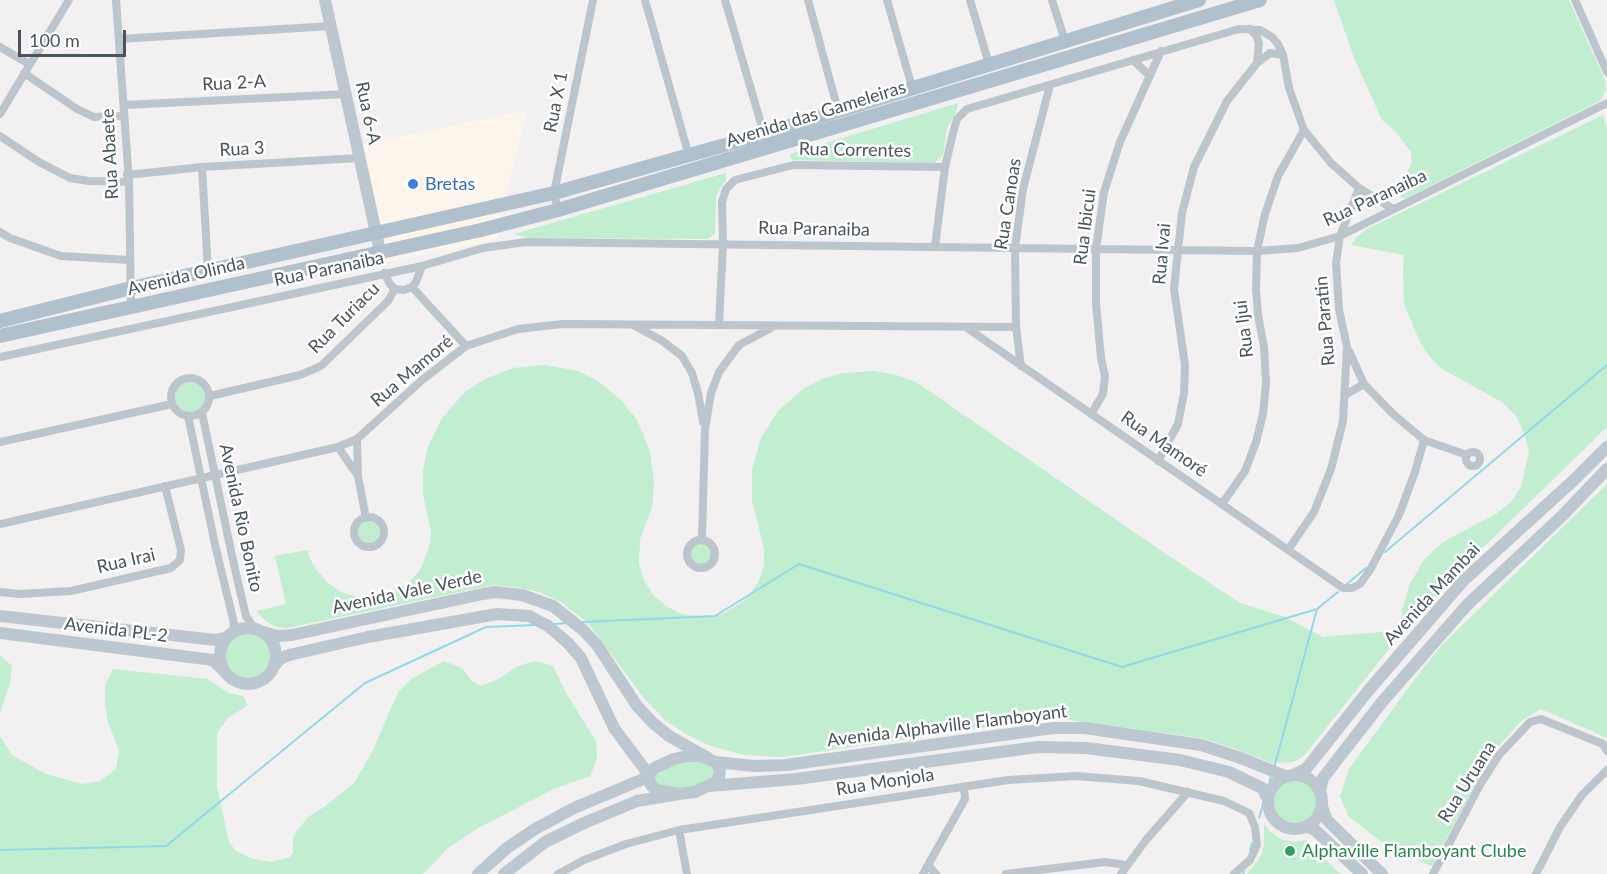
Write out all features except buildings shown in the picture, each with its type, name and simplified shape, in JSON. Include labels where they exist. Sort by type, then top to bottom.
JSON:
[{"type":"main road","name":"Avenida das Gameleiras","points":[[376,234],[554,193],[689,156],[1065,41],[1173,4],[1199,0]]},
{"type":"main road","name":"Avenida das Gameleiras","points":[[380,251],[481,230],[558,210],[1260,0]]},
{"type":"main road","points":[[824,131],[839,121],[838,110]]},
{"type":"main road","name":"Avenida Olinda","points":[[0,321],[130,288],[376,234]]},
{"type":"main road","name":"Avenida Olinda","points":[[0,336],[380,251]]},
{"type":"street","points":[[0,114],[69,0]]},
{"type":"street","name":"Rua Abaete","points":[[116,0],[128,178],[131,306]]},
{"type":"street","name":"Rua 6-A","points":[[325,0],[380,251]]},
{"type":"street","name":"Rua X 1","points":[[558,210],[554,193],[593,0]]},
{"type":"street","points":[[645,0],[689,156]]},
{"type":"street","points":[[725,0],[764,134]]},
{"type":"street","points":[[808,0],[838,110]]},
{"type":"street","points":[[887,0],[912,87]]},
{"type":"street","points":[[970,0],[989,64]]},
{"type":"street","points":[[1052,0],[1065,41]]},
{"type":"street","points":[[1575,0],[1607,72]]},
{"type":"street","points":[[1173,4],[1173,26]]},
{"type":"street","points":[[120,39],[331,26]]},
{"type":"street","points":[[935,247],[945,167],[957,119],[967,109],[1239,29],[1260,30],[1272,37],[1278,44],[1283,55],[1289,88],[1304,130],[1331,163],[1359,188],[1393,209]]},
{"type":"street","points":[[1250,29],[1256,35],[1259,43],[1257,63]]},
{"type":"street","points":[[0,46],[29,64]]},
{"type":"street","name":"Rua Ibicui","points":[[1091,414],[1103,394],[1105,376],[1096,303],[1096,249],[1104,192],[1120,142],[1161,51]]},
{"type":"street","points":[[1257,63],[1270,53],[1283,55]]},
{"type":"street","points":[[1133,60],[1149,76]]},
{"type":"street","name":"Rua Ivai","points":[[1158,461],[1178,424],[1184,393],[1185,365],[1174,288],[1182,213],[1199,156],[1227,101],[1257,63]]},
{"type":"street","points":[[24,73],[76,109],[94,117],[124,116]]},
{"type":"street","name":"Rua Canoas","points":[[1021,366],[1016,327],[1015,248],[1023,189],[1050,85]]},
{"type":"street","points":[[1032,91],[1045,104]]},
{"type":"street","name":"Rua 2-A","points":[[124,105],[346,94]]},
{"type":"street","name":"Rua Paranaiba","points":[[0,357],[422,266],[483,248],[526,242],[1257,251],[1298,248],[1340,236],[1607,103]]},
{"type":"street","name":"Rua Ijui","points":[[1222,504],[1245,471],[1263,414],[1266,383],[1256,289],[1257,251],[1265,214],[1278,176],[1304,130]]},
{"type":"street","name":"Rua 3","points":[[0,136],[39,162],[70,178],[88,182],[202,167],[359,158]]},
{"type":"street","points":[[1295,146],[1314,142]]},
{"type":"street","name":"Rua Correntes","points":[[719,324],[723,244],[722,202],[726,189],[735,180],[793,165],[945,167]]},
{"type":"street","points":[[202,167],[208,271]]},
{"type":"street","name":"Rua Paratin","points":[[1288,550],[1314,512],[1331,469],[1343,421],[1347,347],[1339,309],[1336,263],[1340,236],[1359,188]]},
{"type":"street","points":[[0,232],[10,238],[61,255],[130,260]]},
{"type":"street","points":[[384,273],[390,284],[404,290],[412,287],[416,282],[422,266]]},
{"type":"street","points":[[412,287],[466,346]]},
{"type":"street","name":"Rua Turiacu","points":[[210,396],[300,375],[321,366],[388,301],[395,288]]},
{"type":"street","name":"Rua Mamoré","points":[[0,524],[338,447],[357,439],[422,380],[466,346],[518,329],[562,324],[1016,327]]},
{"type":"street","points":[[632,324],[661,340],[682,356],[692,374],[698,393],[705,429]]},
{"type":"street","points":[[702,539],[705,429],[711,393],[718,372],[739,345],[774,326]]},
{"type":"street","name":"Rua Mamoré","points":[[967,328],[1343,588],[1352,588],[1360,584],[1370,570],[1400,515],[1424,440]]},
{"type":"street","points":[[1347,347],[1364,384],[1424,440],[1467,455]]},
{"type":"street","points":[[186,378],[193,378],[205,384],[210,396],[202,413],[189,416],[179,413],[172,404],[172,391],[180,381],[186,378]]},
{"type":"street","points":[[1346,395],[1364,384]]},
{"type":"street","points":[[698,393],[711,393]]},
{"type":"street","points":[[0,442],[172,404]]},
{"type":"street","name":"Avenida Rio Bonito","points":[[202,413],[246,616],[259,630]]},
{"type":"street","name":"Avenida Rio Bonito","points":[[189,416],[216,549],[234,623],[230,635]]},
{"type":"street","points":[[357,439],[358,476],[366,518]]},
{"type":"street","points":[[338,447],[358,476]]},
{"type":"street","name":"Avenida Mambai","points":[[1290,775],[1306,769],[1368,691],[1463,581],[1607,447]]},
{"type":"street","name":"Avenida Mambai","points":[[1320,792],[1323,778],[1375,711],[1467,604],[1561,517],[1607,469]]},
{"type":"street","name":"Rua Irai","points":[[0,592],[19,594],[71,591],[171,568],[180,560],[181,550],[165,486]]},
{"type":"street","name":"Avenida Vale Verde","points":[[259,630],[278,636],[292,636],[483,594],[495,592],[522,595],[553,606],[583,630],[604,654],[637,706],[653,723],[669,736],[712,760]]},
{"type":"street","name":"Avenida Vale Verde","points":[[274,666],[280,659],[289,655],[368,637],[497,614],[529,616],[548,626],[581,658],[614,728],[648,776],[651,785],[656,790],[679,794]]},
{"type":"street","name":"Avenida PL-2","points":[[0,616],[216,640],[230,635]]},
{"type":"street","points":[[240,629],[259,630],[270,639],[275,647],[274,666],[263,680],[246,684],[230,678],[224,671],[220,654],[230,635],[240,629]]},
{"type":"street","name":"Avenida PL-2","points":[[0,633],[213,660],[224,671]]},
{"type":"street","name":"Rua Uruana","points":[[1433,874],[1481,783],[1499,755],[1530,722],[1540,719],[1603,744],[1607,751]]},
{"type":"street","name":"Avenida Alphaville Flamboyant","points":[[648,776],[654,768],[687,756],[754,766],[786,765],[1053,728],[1085,728],[1201,745],[1290,775]]},
{"type":"street","name":"Avenida Alphaville Flamboyant","points":[[679,794],[695,792],[709,786],[796,779],[1038,747],[1086,748],[1180,760],[1229,772],[1262,788],[1268,799]]},
{"type":"street","points":[[613,792],[630,774],[632,755]]},
{"type":"street","points":[[709,786],[719,777],[720,770],[712,760]]},
{"type":"street","points":[[1536,874],[1560,827],[1581,795],[1607,770]]},
{"type":"street","points":[[1322,807],[1312,823],[1295,829],[1278,823],[1269,809],[1270,790],[1277,781],[1290,775],[1304,776],[1312,780],[1320,792],[1327,820],[1382,874]]},
{"type":"street","points":[[478,874],[507,848],[535,829],[574,808],[648,776]]},
{"type":"street","name":"Rua Monjola","points":[[558,874],[584,860],[626,844],[679,830],[1008,780],[1076,777],[1139,781],[1224,801],[1249,813],[1256,828],[1257,845],[1251,860],[1234,874]]},
{"type":"street","points":[[923,874],[965,799],[964,787]]},
{"type":"street","points":[[1121,874],[1126,865],[1188,792]]},
{"type":"street","points":[[504,874],[545,842],[584,823],[637,801],[679,794]]},
{"type":"street","points":[[1304,827],[1316,831],[1362,874]]},
{"type":"street","points":[[679,830],[687,874]]},
{"type":"street","points":[[1006,874],[1106,862],[1126,865]]},
{"type":"street","points":[[928,865],[936,874]]},
{"type":"shaded area","points":[[527,110],[496,240],[384,263],[359,145]]},
{"type":"green space","points":[[1334,0],[1569,0],[1605,80],[1606,90],[1600,101],[1402,198],[1400,194],[1402,184],[1412,162],[1411,152],[1395,131],[1382,120],[1354,58]]},
{"type":"green space","points":[[958,103],[957,110],[947,128],[943,155],[934,163],[792,160],[790,154]]},
{"type":"green space","points":[[1603,115],[1607,129],[1607,427],[1460,570],[1404,630],[1402,611],[1409,586],[1423,561],[1450,538],[1496,514],[1511,502],[1521,487],[1529,451],[1516,416],[1502,402],[1442,369],[1429,356],[1419,340],[1404,304],[1404,255],[1351,245],[1367,229]]},
{"type":"green space","points":[[726,173],[726,180],[716,197],[715,233],[708,239],[528,238],[514,234]]},
{"type":"green space","points":[[545,365],[578,371],[598,381],[623,402],[637,420],[650,451],[654,484],[652,507],[640,539],[639,564],[644,580],[653,595],[666,606],[681,614],[706,617],[723,614],[744,601],[759,581],[764,565],[764,548],[752,501],[752,469],[761,438],[778,411],[803,389],[822,379],[842,373],[874,371],[916,382],[1240,603],[1285,617],[1323,637],[1404,630],[1303,757],[1293,762],[1272,763],[1201,738],[1062,719],[1039,720],[782,757],[744,755],[708,745],[666,721],[644,698],[588,623],[561,602],[539,592],[493,585],[287,628],[277,627],[267,622],[256,611],[286,604],[275,556],[307,550],[313,565],[328,583],[341,592],[357,597],[381,596],[396,591],[409,582],[420,570],[429,548],[431,532],[423,494],[423,471],[427,449],[442,418],[464,393],[483,380],[513,368]]},
{"type":"green space","points":[[190,382],[201,386],[205,397],[201,408],[190,412],[179,408],[175,397],[179,386]]},
{"type":"green space","points":[[1607,484],[1607,738],[1541,709],[1521,721],[1491,755],[1432,866],[1395,852],[1348,816],[1340,796],[1349,769],[1442,645]]},
{"type":"green space","points":[[369,521],[377,524],[380,532],[377,540],[369,543],[361,540],[358,532],[361,524]]},
{"type":"green space","points":[[701,542],[709,546],[713,554],[709,562],[701,566],[693,562],[689,554],[693,546]]},
{"type":"green space","points":[[248,633],[264,640],[271,656],[264,672],[248,679],[232,672],[225,656],[232,640]]},
{"type":"green space","points":[[0,655],[12,666],[10,684],[0,713]]},
{"type":"green space","points":[[444,661],[462,668],[472,681],[481,686],[501,678],[516,667],[534,661],[553,666],[566,693],[596,741],[597,759],[590,776],[554,789],[480,827],[448,848],[423,874],[0,874],[0,736],[12,755],[46,774],[82,784],[100,781],[116,769],[119,751],[108,722],[105,705],[105,686],[113,669],[208,679],[228,693],[243,696],[248,705],[228,718],[217,733],[217,787],[229,842],[236,851],[253,859],[272,862],[290,857],[293,853],[293,838],[308,817],[354,783],[373,750],[398,692],[411,679]]},
{"type":"green space","points":[[699,760],[713,765],[716,775],[707,783],[679,790],[654,783],[654,775],[675,763]]},
{"type":"green space","points":[[1295,778],[1311,785],[1318,801],[1311,817],[1295,824],[1279,817],[1272,801],[1279,785]]},
{"type":"green space","name":"Alphaville Flamboyant Clube","points":[[1264,824],[1281,839],[1294,842],[1306,840],[1340,874],[1247,874],[1260,858],[1264,845]]},
{"type":"waterway","points":[[1385,552],[1607,365]]},
{"type":"waterway","points":[[583,622],[715,616],[799,564],[1122,667],[1317,609],[1338,592]]},
{"type":"waterway","points":[[1347,584],[1366,568]]},
{"type":"waterway","points":[[1274,768],[1317,609]]},
{"type":"waterway","points":[[555,624],[567,623]]},
{"type":"waterway","points":[[0,850],[166,846],[365,683],[486,627],[535,625]]},
{"type":"waterway","points":[[1269,784],[1271,776]]},
{"type":"waterway","points":[[1259,818],[1263,804]]},
{"type":"waterway","points":[[1250,851],[1252,843]]},
{"type":"place","name":"Bretas","points":[[413,184]]},
{"type":"place","name":"Alphaville Flamboyant Clube","points":[[1290,851]]}]
